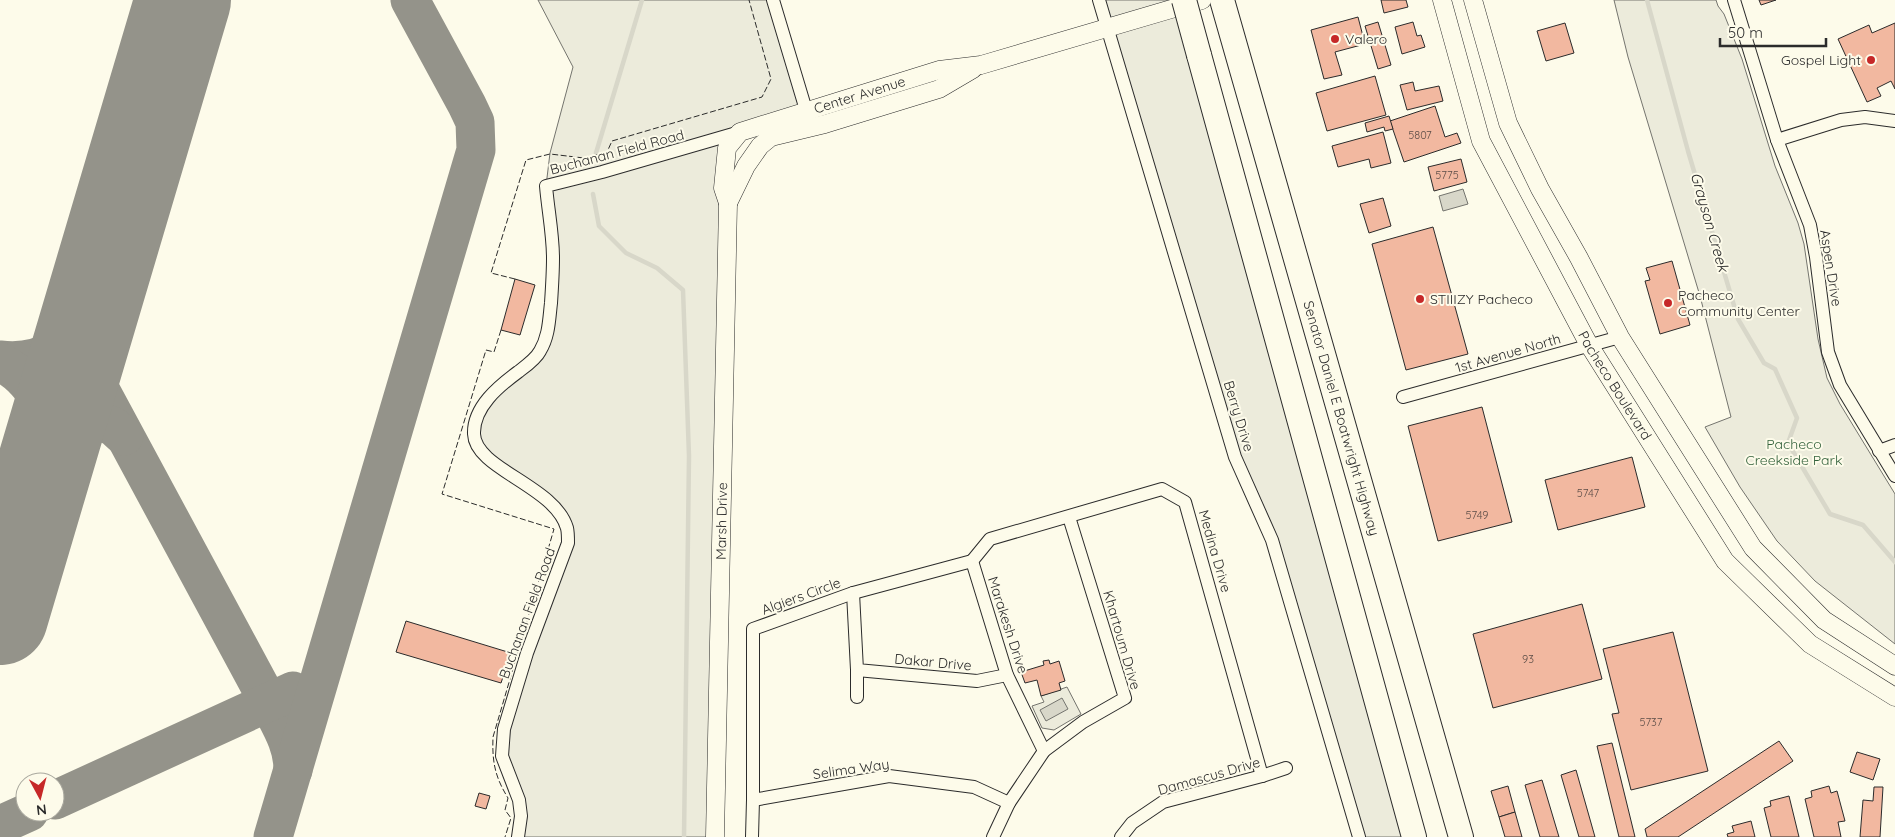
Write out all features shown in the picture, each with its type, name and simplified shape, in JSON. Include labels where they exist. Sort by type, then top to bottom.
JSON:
[{"type":"highway","points":[[1184,0],[1414,837]]},
{"type":"highway","name":"Senator Daniel E Boatwright Highway","points":[[1222,0],[1461,837]]},
{"type":"main road","name":"Center Avenue","points":[[740,132],[939,70],[980,65],[1202,0]]},
{"type":"main road","name":"Pacheco Boulevard","points":[[1442,0],[1481,141],[1589,346],[1725,561],[1810,644],[1895,696]]},
{"type":"main road","points":[[1473,0],[1508,122],[1540,189],[1620,337],[1753,548],[1824,620],[1895,666]]},
{"type":"main road","name":"Center Avenue","points":[[760,146],[771,137],[862,113],[945,86],[980,65]]},
{"type":"main road","name":"Marsh Drive","points":[[715,837],[728,204],[723,188],[727,148],[740,132]]},
{"type":"main road","name":"Marsh Drive","points":[[728,204],[746,166],[760,146]]},
{"type":"street","points":[[774,0],[806,110]]},
{"type":"street","name":"Berry Drive","points":[[1100,0],[1235,457],[1272,540],[1359,837]]},
{"type":"street","name":"Aspen Drive","points":[[1734,0],[1777,140],[1810,225],[1828,352],[1840,385],[1895,476]]},
{"type":"street","points":[[1777,140],[1841,120],[1865,117],[1895,121]]},
{"type":"street","name":"Buchanan Field Road","points":[[518,837],[521,816],[519,800],[502,756],[504,729],[526,653],[568,543],[567,529],[558,511],[542,495],[480,451],[474,437],[474,428],[484,403],[502,384],[539,353],[546,338],[549,325],[553,257],[546,186],[602,172],[740,132]]},
{"type":"street","name":"1st Avenue North","points":[[1403,397],[1620,337]]},
{"type":"street","points":[[1879,451],[1895,445]]},
{"type":"street","name":"Medina Drive","points":[[972,561],[990,539],[1162,489],[1185,502],[1262,776]]},
{"type":"street","name":"Khartoum Drive","points":[[993,837],[1009,803],[1044,752],[1084,722],[1125,698],[1069,517]]},
{"type":"street","name":"Algiers Circle","points":[[752,837],[754,800],[753,629],[853,593],[972,561]]},
{"type":"street","name":"Marakesh Drive","points":[[972,561],[1007,675],[1044,752]]},
{"type":"street","points":[[853,593],[857,698]]},
{"type":"street","name":"Dakar Drive","points":[[857,670],[977,681],[1007,675]]},
{"type":"street","name":"Damascus Drive","points":[[1121,837],[1132,823],[1163,802],[1286,768]]},
{"type":"street","name":"Selima Way","points":[[754,800],[889,776],[974,787],[1009,803]]},
{"type":"green space","points":[[538,0],[774,0],[806,110],[738,138],[727,148],[723,188],[728,203],[715,837],[518,837],[521,816],[519,800],[502,756],[504,729],[527,653],[568,543],[567,529],[562,516],[542,495],[501,469],[479,451],[474,437],[474,428],[485,403],[502,385],[539,353],[546,338],[549,325],[553,257],[546,186],[550,153],[573,67]]},
{"type":"green space","points":[[1099,0],[1184,0],[1414,837],[1359,837],[1272,540],[1235,457]]},
{"type":"green space","name":"Pacheco Creekside Park","points":[[1614,0],[1716,0],[1724,14],[1742,59],[1775,166],[1798,223],[1804,244],[1818,339],[1827,378],[1840,404],[1895,494],[1895,644],[1815,581],[1777,541],[1740,487],[1705,427],[1731,417],[1700,296],[1628,57]]},
{"type":"green space","points":[[1067,687],[1081,714],[1054,730],[1042,728],[1032,706],[1044,702],[1041,696]]},
{"type":"shaded area","points":[[1463,189],[1468,204],[1443,211],[1439,196]]},
{"type":"shaded area","points":[[1062,698],[1068,709],[1046,721],[1040,710]]},
{"type":"building","name":"Valero","points":[[1381,0],[1406,0],[1408,7],[1384,13]]},
{"type":"building","points":[[1759,0],[1776,0],[1761,5]]},
{"type":"building","points":[[1358,17],[1365,44],[1335,52],[1342,75],[1324,79],[1311,30]]},
{"type":"building","points":[[1378,22],[1391,65],[1378,69],[1365,26]]},
{"type":"building","points":[[1413,22],[1417,36],[1421,35],[1425,47],[1402,54],[1395,27]]},
{"type":"building","points":[[1565,23],[1574,53],[1546,61],[1537,31]]},
{"type":"building","name":"Gospel Light","points":[[1895,23],[1895,89],[1891,81],[1877,88],[1881,96],[1867,102],[1838,39],[1869,25],[1872,33]]},
{"type":"building","points":[[1375,76],[1386,115],[1327,131],[1316,93]]},
{"type":"building","points":[[1413,82],[1415,91],[1439,86],[1443,101],[1407,110],[1400,85]]},
{"type":"building","points":[[1435,106],[1445,137],[1457,133],[1461,143],[1404,162],[1390,121]]},
{"type":"building","points":[[1389,116],[1393,129],[1385,131],[1384,127],[1367,132],[1365,123]]},
{"type":"building","points":[[1383,132],[1391,163],[1371,168],[1369,159],[1338,167],[1332,146]]},
{"type":"building","points":[[1461,159],[1467,182],[1434,191],[1428,167]]},
{"type":"building","points":[[1383,198],[1391,226],[1369,233],[1360,204]]},
{"type":"building","name":"STIIIZY Pacheco","points":[[1433,227],[1468,354],[1406,370],[1372,244]]},
{"type":"building","name":"Pacheco Community Center","points":[[1672,261],[1690,325],[1660,334],[1645,281],[1650,280],[1646,268]]},
{"type":"building","points":[[515,279],[535,285],[520,335],[501,330]]},
{"type":"building","points":[[1482,407],[1512,522],[1438,541],[1408,426]]},
{"type":"building","points":[[1632,457],[1645,507],[1558,530],[1545,480]]},
{"type":"building","points":[[1582,604],[1602,679],[1493,708],[1473,634]]},
{"type":"building","points":[[406,621],[511,653],[501,683],[396,652]]},
{"type":"building","points":[[1673,632],[1708,771],[1631,790],[1612,714],[1619,713],[1603,649]]},
{"type":"building","points":[[1049,660],[1050,664],[1059,661],[1065,681],[1059,683],[1061,690],[1041,696],[1037,680],[1025,683],[1021,672],[1044,665],[1043,661]]},
{"type":"building","points":[[1779,741],[1793,761],[1678,837],[1647,837],[1645,829]]},
{"type":"building","points":[[1612,743],[1635,837],[1619,837],[1597,746]]},
{"type":"building","points":[[1857,752],[1880,759],[1873,780],[1850,772]]},
{"type":"building","points":[[1576,770],[1595,837],[1579,837],[1561,775]]},
{"type":"building","points":[[1542,780],[1559,837],[1540,837],[1525,785]]},
{"type":"building","points":[[1508,786],[1515,812],[1499,817],[1491,791]]},
{"type":"building","points":[[1829,786],[1831,793],[1837,791],[1845,821],[1838,822],[1841,837],[1814,837],[1805,799],[1812,797],[1811,791]]},
{"type":"building","points":[[1874,787],[1883,787],[1880,837],[1860,837],[1863,800],[1873,801]]},
{"type":"building","points":[[479,793],[490,796],[486,809],[475,806]]},
{"type":"building","points":[[1789,796],[1799,837],[1771,837],[1764,808],[1771,806],[1770,801]]},
{"type":"building","points":[[1515,812],[1522,837],[1505,837],[1499,817]]},
{"type":"building","points":[[1751,821],[1755,837],[1728,837],[1727,834],[1734,832],[1732,826]]},
{"type":"waterway","points":[[596,153],[642,0]]},
{"type":"waterway","name":"Grayson Creek","points":[[1647,0],[1688,151],[1738,319],[1764,363],[1775,369],[1797,418],[1788,443],[1830,514],[1863,525],[1895,562]]},
{"type":"waterway","points":[[593,194],[599,226],[626,253],[657,268],[683,290],[689,456],[684,837]]},
{"type":"taxiway","points":[[273,837],[476,150],[475,122],[410,0]]},
{"type":"taxiway","points":[[92,305],[87,351],[90,371],[269,703],[288,743],[293,770]]},
{"type":"taxiway","points":[[0,360],[17,361],[32,359],[55,349],[74,330],[92,305]]},
{"type":"taxiway","points":[[0,362],[25,380],[37,397],[45,416],[47,439],[41,477],[54,446],[60,437],[71,429],[84,424],[99,423],[112,426],[124,436]]},
{"type":"taxiway","points":[[65,795],[293,691]]},
{"type":"taxiway","points":[[0,825],[15,818]]},
{"type":"runway","points":[[0,617],[183,0]]},
{"type":"fence","points":[[515,279],[491,273],[526,160],[550,154],[584,158],[607,152],[612,141],[762,97],[771,79],[749,0]]},
{"type":"fence","points":[[501,330],[494,352],[486,350],[442,494],[554,529],[493,737],[495,769],[508,798],[505,810],[511,818],[505,837]]},
{"type":"place","name":"Valero","points":[[1335,39]]},
{"type":"place","name":"Gospel Light","points":[[1871,60]]},
{"type":"place","name":"STIIIZY Pacheco","points":[[1420,299]]},
{"type":"place","name":"Pacheco Community Center","points":[[1668,303]]}]
